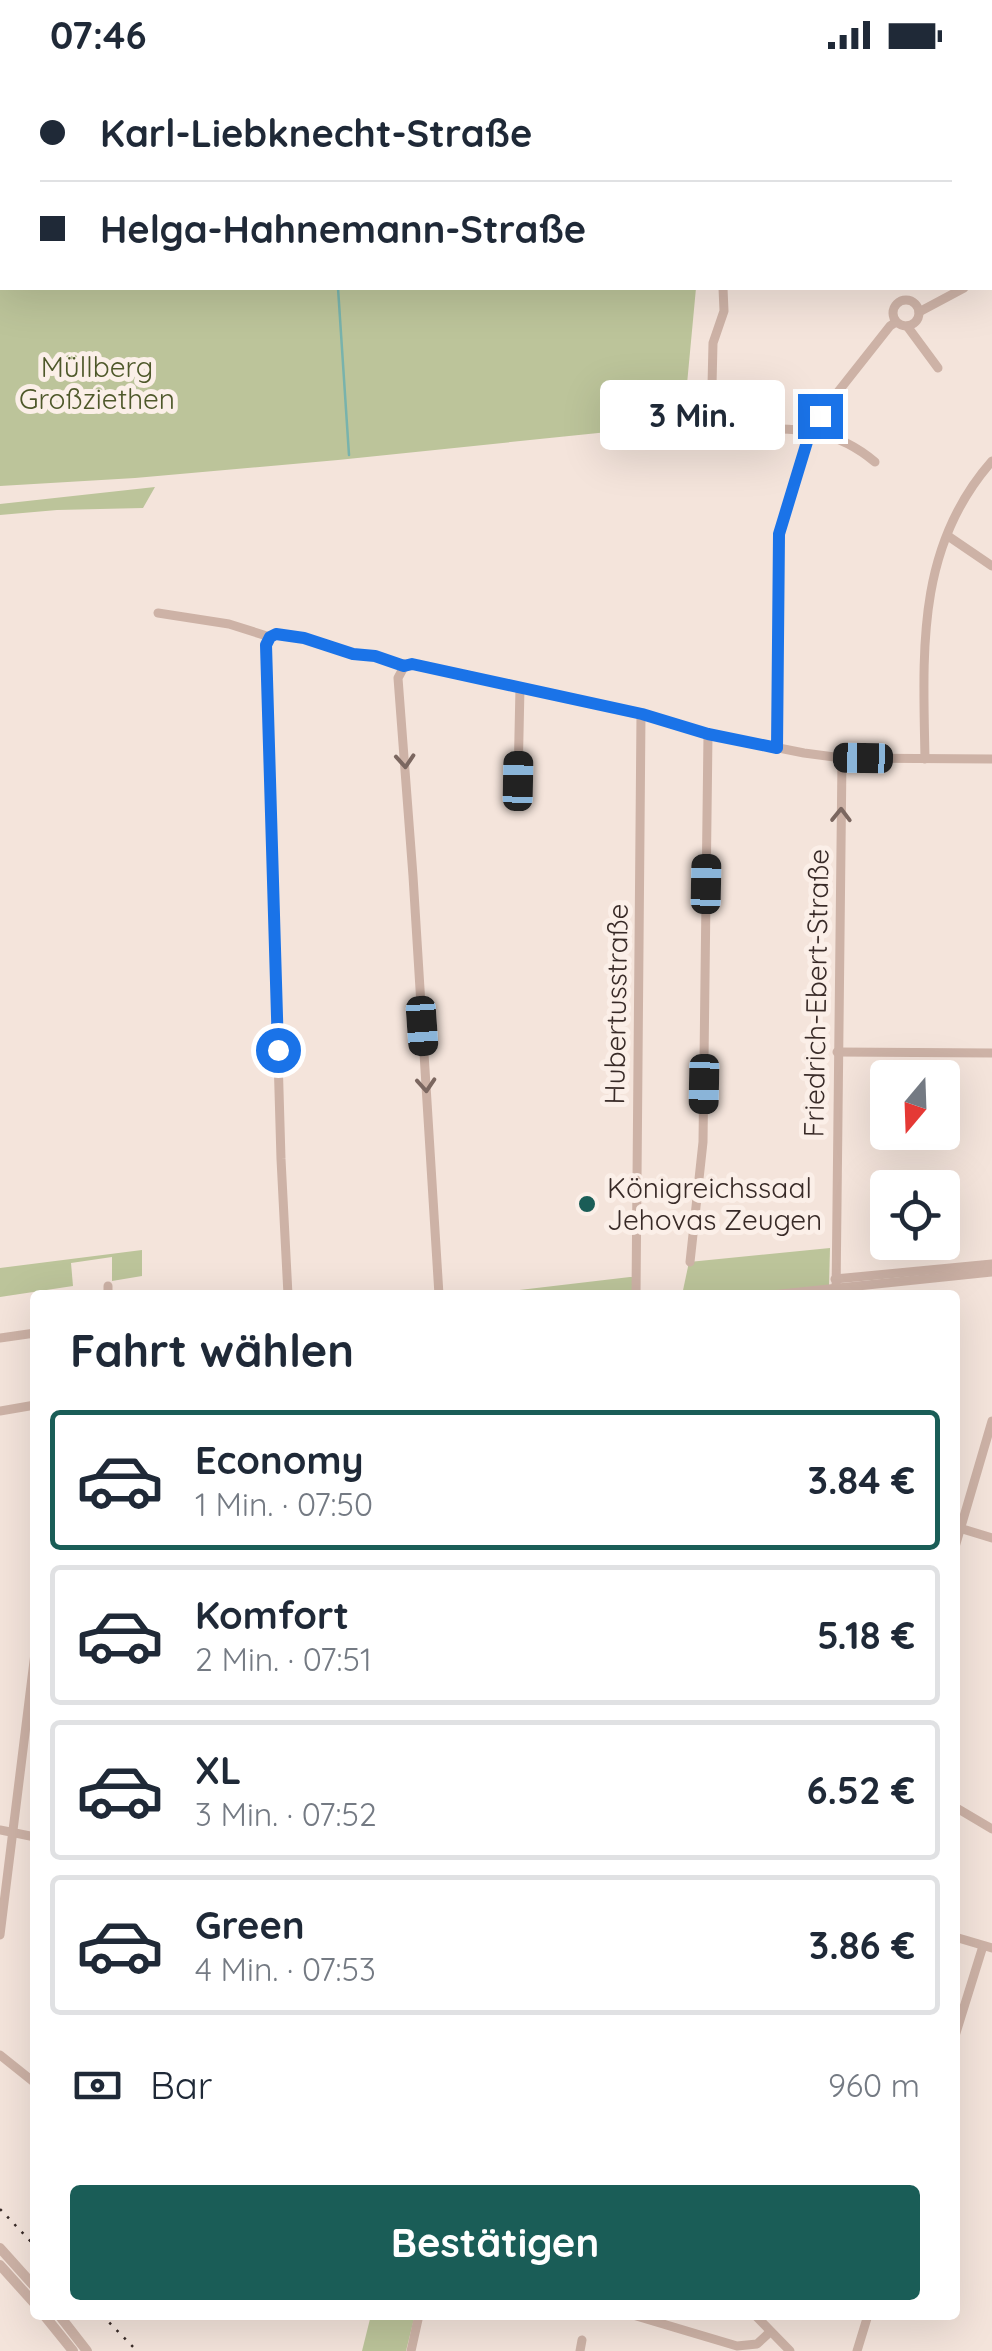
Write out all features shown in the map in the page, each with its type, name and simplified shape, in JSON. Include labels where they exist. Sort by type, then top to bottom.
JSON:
[{"type":"street","points":[[723,290],[724,310],[713,343],[711,428],[800,429],[833,436],[857,447],[875,462]]},
{"type":"street","points":[[938,368],[892,313],[896,304],[904,300],[915,302],[957,290]]},
{"type":"street","points":[[777,748],[779,534],[810,432],[890,326],[916,321],[915,302]]},
{"type":"street","points":[[925,759],[925,626],[932,576],[966,494],[992,460]]},
{"type":"street","points":[[948,536],[992,566]]},
{"type":"street","points":[[158,613],[229,624],[270,637]]},
{"type":"street","points":[[288,1290],[267,698],[266,645],[270,637],[276,634],[304,638],[404,666],[412,664],[520,687],[777,748],[842,758],[992,760]]},
{"type":"street","points":[[404,666],[398,678],[439,1290]]},
{"type":"street","points":[[518,781],[520,687]]},
{"type":"street","name":"Hubertusstraße","points":[[636,1290],[642,714]]},
{"type":"street","points":[[690,1262],[703,1142],[708,734]]},
{"type":"street","name":"Friedrich-Ebert-Straße","points":[[836,1288],[842,758]]},
{"type":"street","points":[[837,1052],[992,1053]]},
{"type":"street","points":[[836,1288],[992,1264]]},
{"type":"street","points":[[836,1288],[992,1272]]},
{"type":"street","points":[[0,1338],[30,1334]]},
{"type":"street","points":[[0,1411],[30,1406]]},
{"type":"street","points":[[960,1522],[992,1421]]},
{"type":"street","points":[[960,1529],[992,1538]]},
{"type":"street","points":[[0,1935],[30,1694]]},
{"type":"street","points":[[960,1810],[992,1828]]},
{"type":"street","points":[[0,1830],[30,1835]]},
{"type":"street","points":[[960,1939],[988,1947],[960,2023]]},
{"type":"street","points":[[0,2055],[30,2079]]},
{"type":"street","points":[[0,2248],[30,2281]]},
{"type":"street","points":[[0,2264],[30,2298]]},
{"type":"street","points":[[48,2320],[73,2351]]},
{"type":"street","points":[[63,2320],[87,2351]]},
{"type":"street","points":[[411,2351],[418,2320]]},
{"type":"street","points":[[650,2320],[736,2346],[757,2344],[770,2332]]},
{"type":"street","points":[[759,2320],[790,2351]]},
{"type":"street","points":[[857,2351],[866,2320]]},
{"type":"green space","name":"Müllberg Großziethen","points":[[0,290],[696,290],[687,384],[679,410],[660,419],[608,432],[338,460],[0,486]]},
{"type":"green space","points":[[155,487],[143,508],[0,515],[0,504]]},
{"type":"green space","points":[[830,1248],[829,1287],[683,1290],[689,1262]]},
{"type":"green space","points":[[142,1250],[142,1276],[112,1281],[112,1257],[71,1263],[73,1286],[0,1297],[0,1268]]},
{"type":"green space","points":[[635,1277],[636,1290],[520,1290]]},
{"type":"green space","points":[[370,2320],[414,2320],[406,2351],[362,2351]]},
{"type":"waterway","points":[[338,290],[349,455]]},
{"type":"railway","points":[[0,2209],[30,2241]]},
{"type":"railway","points":[[107,2320],[137,2351]]},
{"type":"place","name":"Königreichssaal Jehovas Zeugen","points":[[587,1204]]},
{"type":"route","points":[[278,1050],[266,645],[270,637],[276,634],[304,638],[404,666],[412,664],[608,706],[708,734],[777,748],[779,534],[810,432],[820,416]]}]
